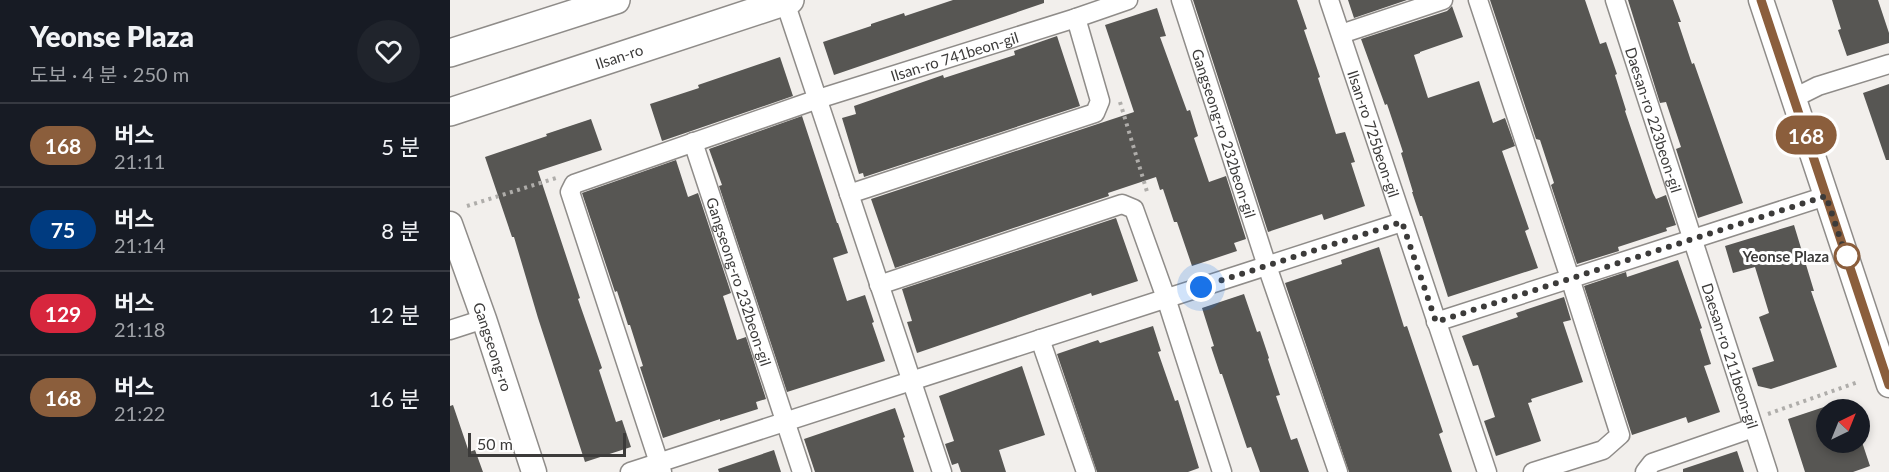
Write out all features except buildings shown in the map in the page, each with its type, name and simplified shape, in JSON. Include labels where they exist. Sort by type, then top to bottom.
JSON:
[{"type":"main road","points":[[450,52],[616,0]]},
{"type":"main road","points":[[1761,0],[1889,385]]},
{"type":"main road","name":"Ilsan-ro","points":[[450,112],[787,1]]},
{"type":"main road","name":"Gangseong-ro","points":[[450,224],[534,472]]},
{"type":"street","points":[[849,194],[1095,113],[1100,101],[1083,16],[1128,0]]},
{"type":"street","name":"Gangseong-ro 232beon-gil","points":[[1181,0],[1267,266],[1338,472]]},
{"type":"street","name":"Ilsan-ro 725beon-gil","points":[[1329,0],[1487,472]]},
{"type":"street","points":[[1341,34],[1443,0]]},
{"type":"street","points":[[1478,0],[1620,435],[1603,450],[1533,472]]},
{"type":"street","name":"Daesan-ro 223beon-gil","points":[[1615,0],[1693,239]]},
{"type":"street","points":[[787,1],[942,472]]},
{"type":"street","name":"Ilsan-ro 741beon-gil","points":[[574,184],[818,99],[1083,16]]},
{"type":"street","points":[[1794,98],[1818,86],[1889,64]]},
{"type":"street","name":"Gangseong-ro 232beon-gil","points":[[693,142],[802,472]]},
{"type":"street","points":[[574,184],[570,192],[661,467]]},
{"type":"street","points":[[1436,322],[1826,196]]},
{"type":"street","points":[[879,285],[1122,204],[1134,209],[1166,298],[1222,472]]},
{"type":"street","points":[[630,472],[661,467],[785,422],[1402,222]]},
{"type":"street","name":"Daesan-ro 211beon-gil","points":[[1693,239],[1759,422],[1768,472]]},
{"type":"street","points":[[450,330],[484,319]]},
{"type":"street","points":[[1040,339],[1086,472]]},
{"type":"street","points":[[1645,472],[1652,463],[1759,422]]},
{"type":"path","points":[[1120,102],[1150,202]]},
{"type":"path","points":[[467,206],[557,178],[574,184]]},
{"type":"path","points":[[1759,422],[1858,382]]},
{"type":"bus line","name":"168","points":[[1761,0],[1889,385]]},
{"type":"place","name":"Yeonse Plaza","points":[[1847,256]]},
{"type":"route","points":[[1201,287],[1402,222],[1436,322],[1826,196],[1847,259],[1847,256]]}]
